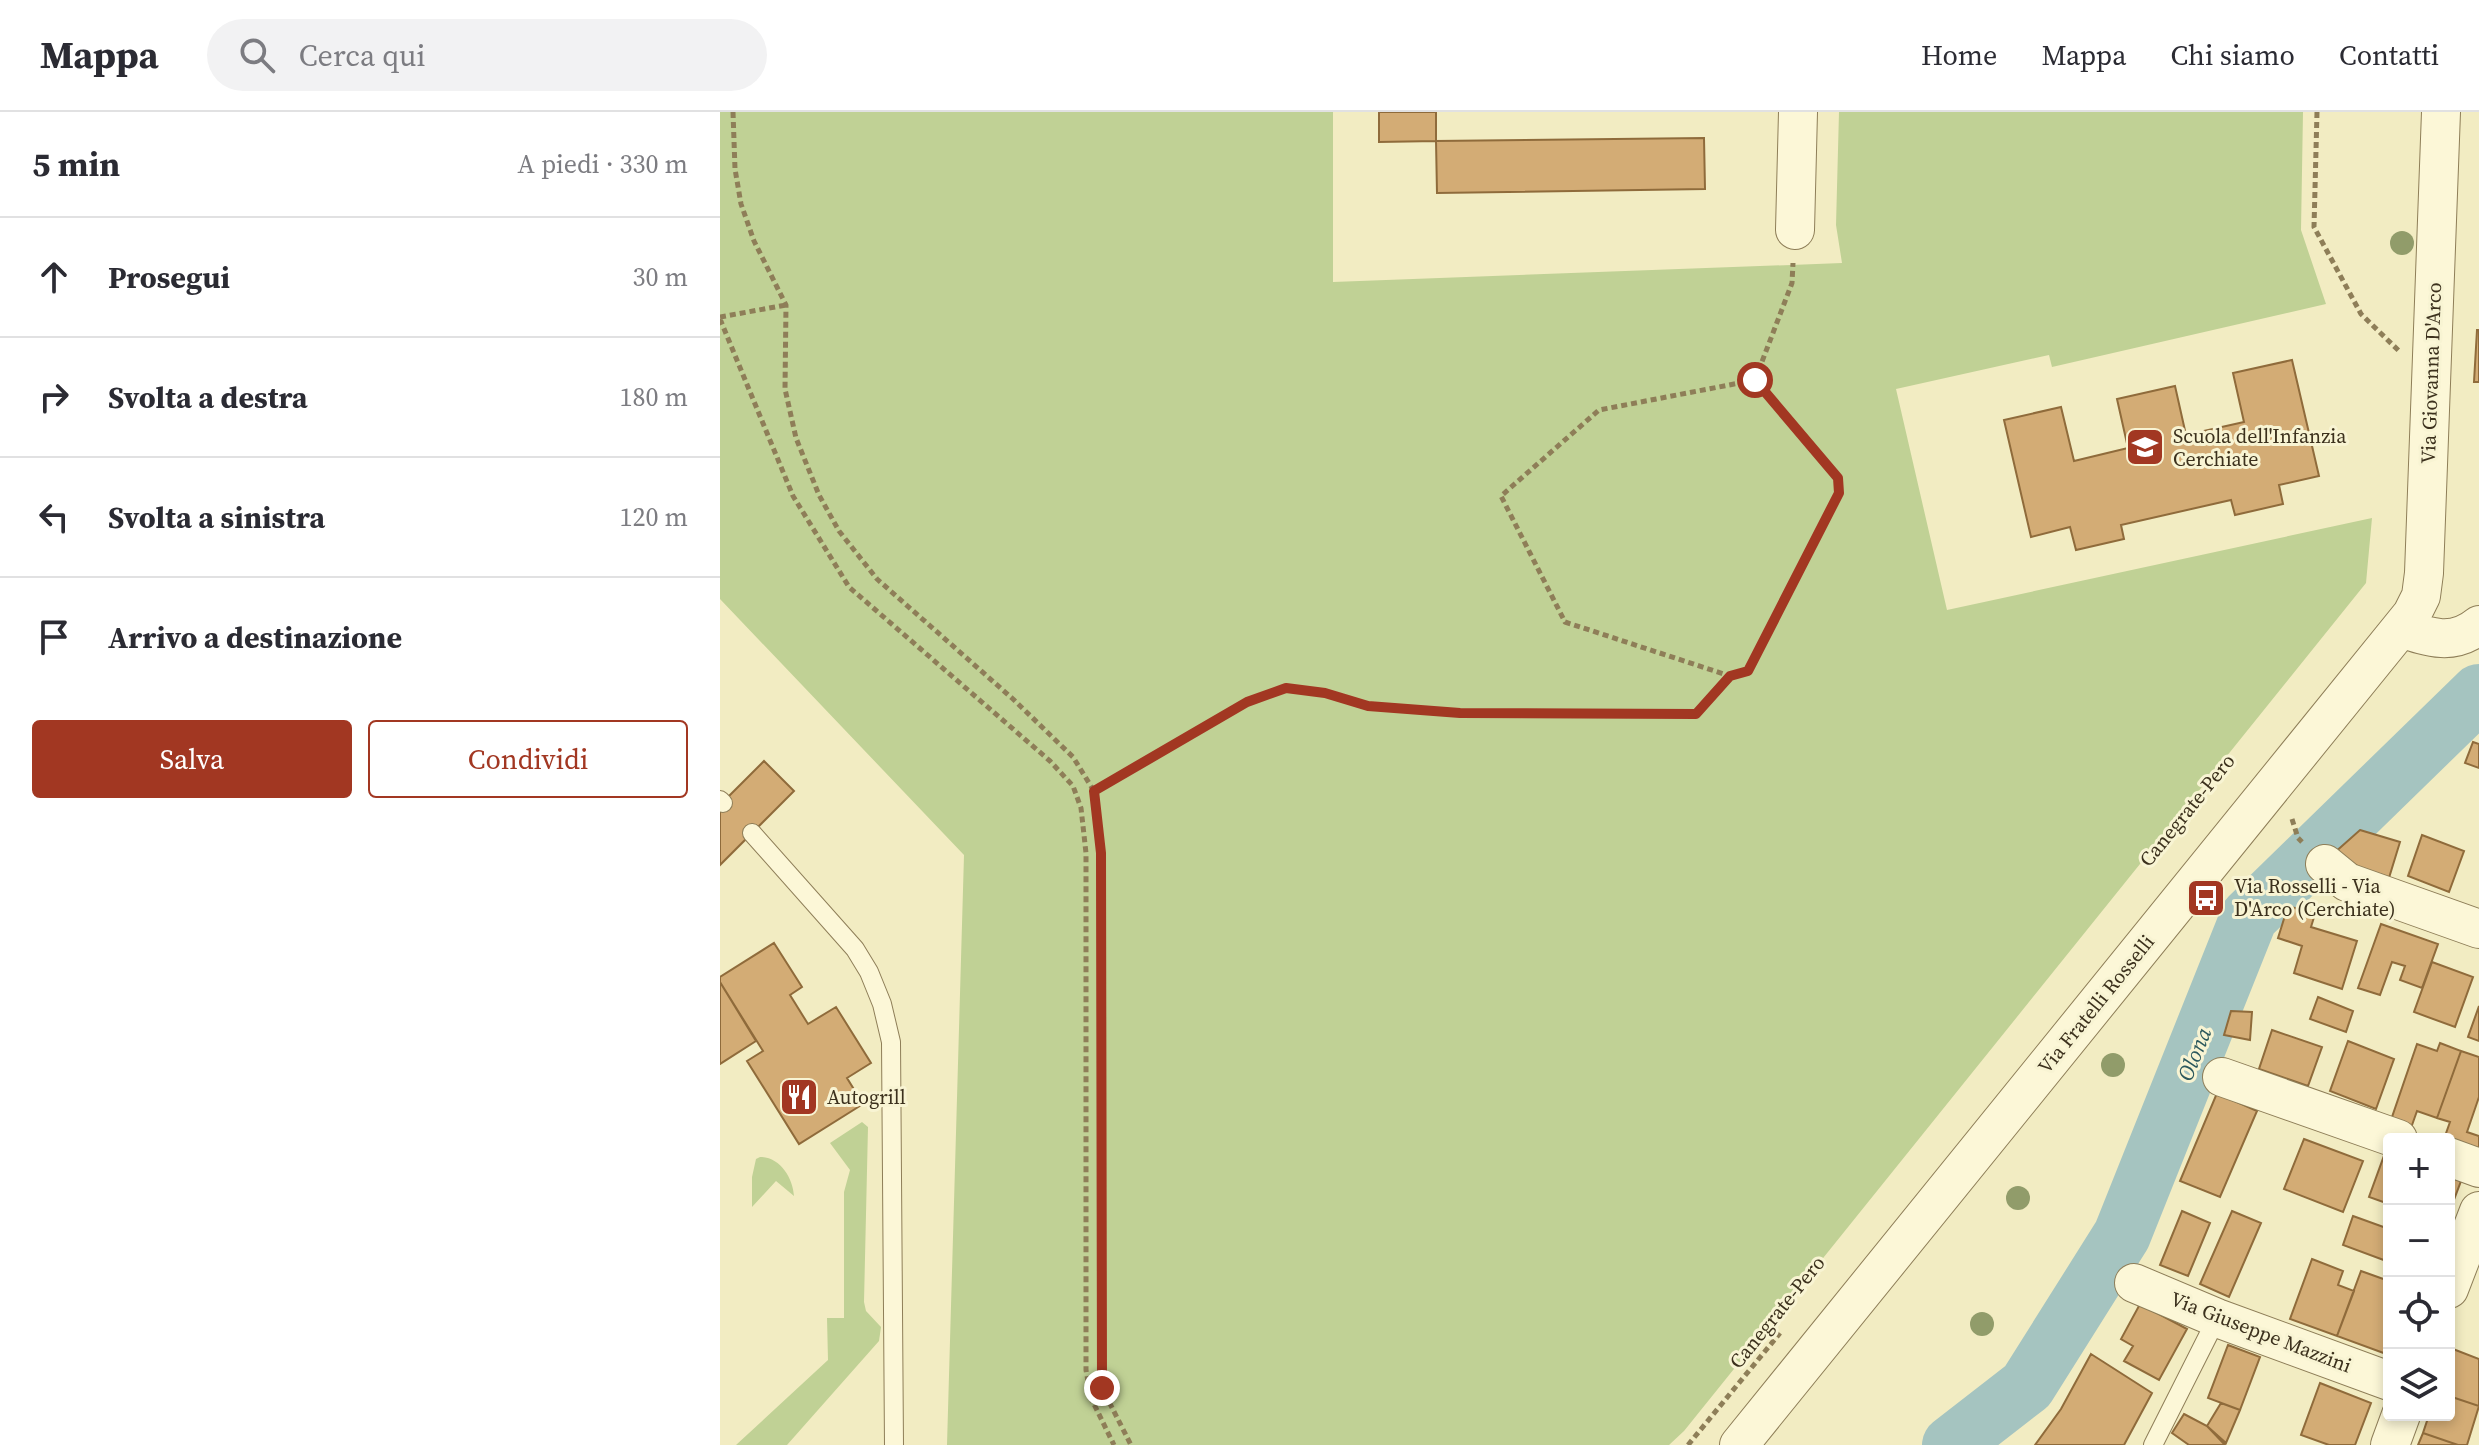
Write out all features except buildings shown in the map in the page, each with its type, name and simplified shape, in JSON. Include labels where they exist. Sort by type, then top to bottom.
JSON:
[{"type":"street","points":[[1795,230],[1798,112]]},
{"type":"street","name":"Via Giovanna D'Arco","points":[[2401,628],[2421,596],[2424,573],[2441,112]]},
{"type":"street","points":[[2401,628],[2442,639],[2458,638],[2479,625]]},
{"type":"street","name":"Via Fratelli Rosselli","points":[[1739,1445],[2401,628]]},
{"type":"street","points":[[2325,864],[2347,882],[2479,929]]},
{"type":"street","points":[[2222,1077],[2383,1134]]},
{"type":"street","points":[[2455,1159],[2479,1168]]},
{"type":"street","points":[[2454,1277],[2479,1211]]},
{"type":"street","name":"Via Giuseppe Mazzini","points":[[2134,1283],[2217,1318],[2383,1379]]},
{"type":"street","points":[[2390,1445],[2399,1421]]},
{"type":"lane","points":[[752,833],[855,949],[869,972],[882,1004],[891,1042],[894,1445]]},
{"type":"lane","points":[[2153,1445],[2217,1318]]},
{"type":"path","points":[[733,112],[735,169],[741,204],[754,241],[786,305],[785,389],[790,415],[807,470],[839,531],[877,579],[1013,699],[1073,757],[1094,791],[1101,853],[1100,1362],[1102,1388],[1131,1445]]},
{"type":"path","points":[[2317,112],[2314,227],[2361,314],[2403,356]]},
{"type":"path","points":[[1755,380],[1792,283],[1795,230]]},
{"type":"path","points":[[786,305],[720,318],[793,496],[849,587],[1050,761],[1073,786],[1081,808],[1086,853],[1086,1370],[1091,1398],[1114,1445]]},
{"type":"path","points":[[1094,791],[1247,702],[1286,688],[1325,693],[1368,706],[1460,713],[1696,714],[1730,676],[1748,671],[1839,493],[1838,478],[1755,380]]},
{"type":"path","points":[[1730,676],[1565,622],[1501,496],[1599,410],[1755,380]]},
{"type":"path","points":[[2290,814],[2298,838]]},
{"type":"path","name":"Canegrate-Pero","points":[[1688,1445],[1788,1323]]},
{"type":"green space","points":[[720,112],[1333,112],[1333,282],[1842,263],[1836,225],[1839,112],[2303,112],[2301,230],[2326,304],[2052,367],[2049,355],[1896,389],[1947,610],[2372,518],[2366,583],[1684,1431],[1669,1445],[947,1445],[964,855],[720,599]]},
{"type":"green space","points":[[862,1122],[868,1127],[864,1302],[866,1311],[881,1327],[879,1341],[787,1445],[736,1445],[828,1360],[827,1318],[844,1318],[844,1192],[850,1170],[830,1143]]},
{"type":"green space","points":[[760,1157],[774,1161],[784,1170],[794,1196],[776,1181],[752,1207],[752,1177],[756,1159]]},
{"type":"waterway","name":"Olona","points":[[1951,1445],[2027,1386],[2122,1235],[2249,917],[2479,693]]},
{"type":"place","name":"Scuola dell'Infanzia Cerchiate","points":[[2145,447]]},
{"type":"place","name":"Via Rosselli - Via D'Arco (Cerchiate)","points":[[2206,898]]},
{"type":"place","name":"Autogrill","points":[[799,1097]]},
{"type":"route","points":[[1102,1388],[1101,853],[1094,791],[1247,702],[1286,688],[1325,693],[1368,706],[1460,713],[1696,714],[1730,676],[1748,671],[1839,493],[1838,478],[1755,380]]}]
